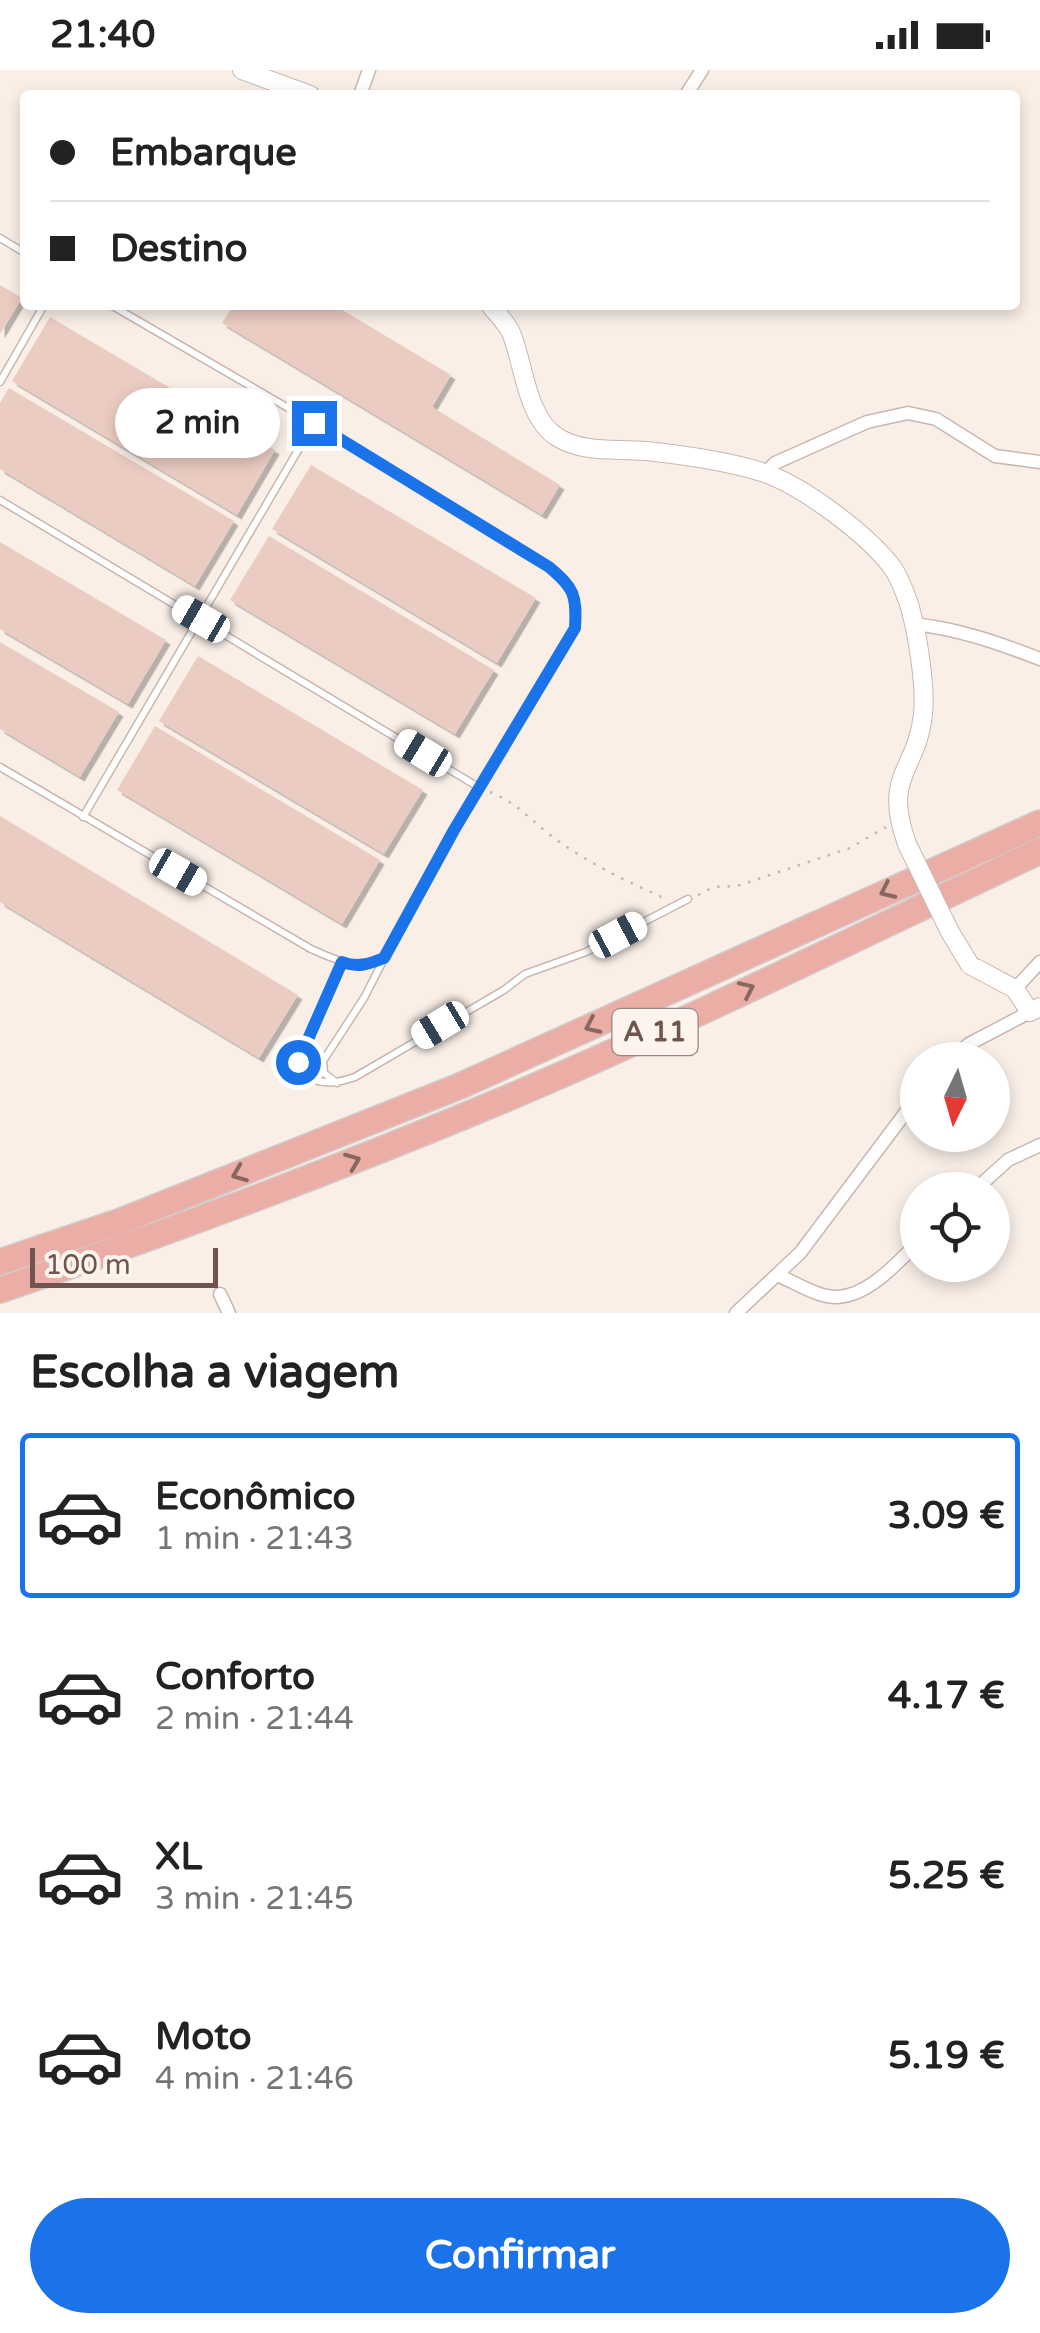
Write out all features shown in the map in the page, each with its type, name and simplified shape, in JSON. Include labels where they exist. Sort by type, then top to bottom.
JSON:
[{"type":"highway","name":"A 11","points":[[0,1262],[121,1220],[460,1086],[1040,822]]},
{"type":"highway","name":"A 11","points":[[0,1290],[263,1198],[506,1099],[1040,852]]},
{"type":"street","points":[[242,70],[296,90]]},
{"type":"street","points":[[494,310],[511,330],[534,407],[552,434],[578,448],[646,451],[766,474],[830,510],[894,569],[909,604],[923,691],[923,715],[896,795],[898,819],[950,932],[970,965],[1015,988],[1035,1010],[973,1042]]},
{"type":"street","points":[[766,474],[774,463],[867,422],[908,412],[936,419],[995,456],[1040,462]]},
{"type":"street","points":[[912,624],[987,640],[1040,659]]},
{"type":"street","points":[[1015,988],[1040,962]]},
{"type":"street","points":[[736,1313],[800,1254],[900,1120]]},
{"type":"street","points":[[995,1172],[1008,1160],[1040,1145]]},
{"type":"street","points":[[777,1275],[820,1294],[840,1297],[874,1284],[900,1260]]},
{"type":"street","points":[[220,1294],[229,1313]]},
{"type":"lane","points":[[0,382],[41,310]]},
{"type":"lane","points":[[119,310],[314,423],[549,567],[570,584],[576,605],[575,628],[480,788],[364,998],[322,1061],[324,1072],[338,1083]]},
{"type":"lane","points":[[83,817],[314,423]]},
{"type":"lane","points":[[0,500],[480,788]]},
{"type":"lane","points":[[0,767],[310,950],[353,966],[384,958]]},
{"type":"lane","points":[[342,962],[298,1062],[303,1075],[319,1084],[356,1077],[525,974],[586,952],[688,900]]},
{"type":"path","points":[[480,788],[507,798],[556,840],[626,881],[666,899],[688,900],[714,887],[737,886],[850,848],[898,819]]},
{"type":"building","points":[[0,285],[20,297],[20,301],[0,334]]},
{"type":"building","points":[[230,310],[342,310],[451,375],[432,407],[560,485],[542,515],[222,323]]},
{"type":"building","points":[[50,317],[275,450],[237,515],[12,381]]},
{"type":"building","points":[[9,388],[234,521],[195,586],[0,469],[0,403]]},
{"type":"building","points":[[311,465],[536,598],[497,663],[272,529]]},
{"type":"building","points":[[269,536],[494,670],[455,734],[230,600]]},
{"type":"building","points":[[0,542],[166,640],[128,704],[0,629]]},
{"type":"building","points":[[0,642],[119,712],[80,777],[0,729]]},
{"type":"building","points":[[198,656],[423,790],[384,854],[159,721]]},
{"type":"building","points":[[155,726],[380,860],[342,924],[117,790]]},
{"type":"building","points":[[0,816],[298,995],[259,1058],[0,902]]},
{"type":"route","points":[[298,1062],[342,962],[353,966],[384,958],[454,830],[575,628],[576,605],[570,584],[549,567],[314,423]]}]
